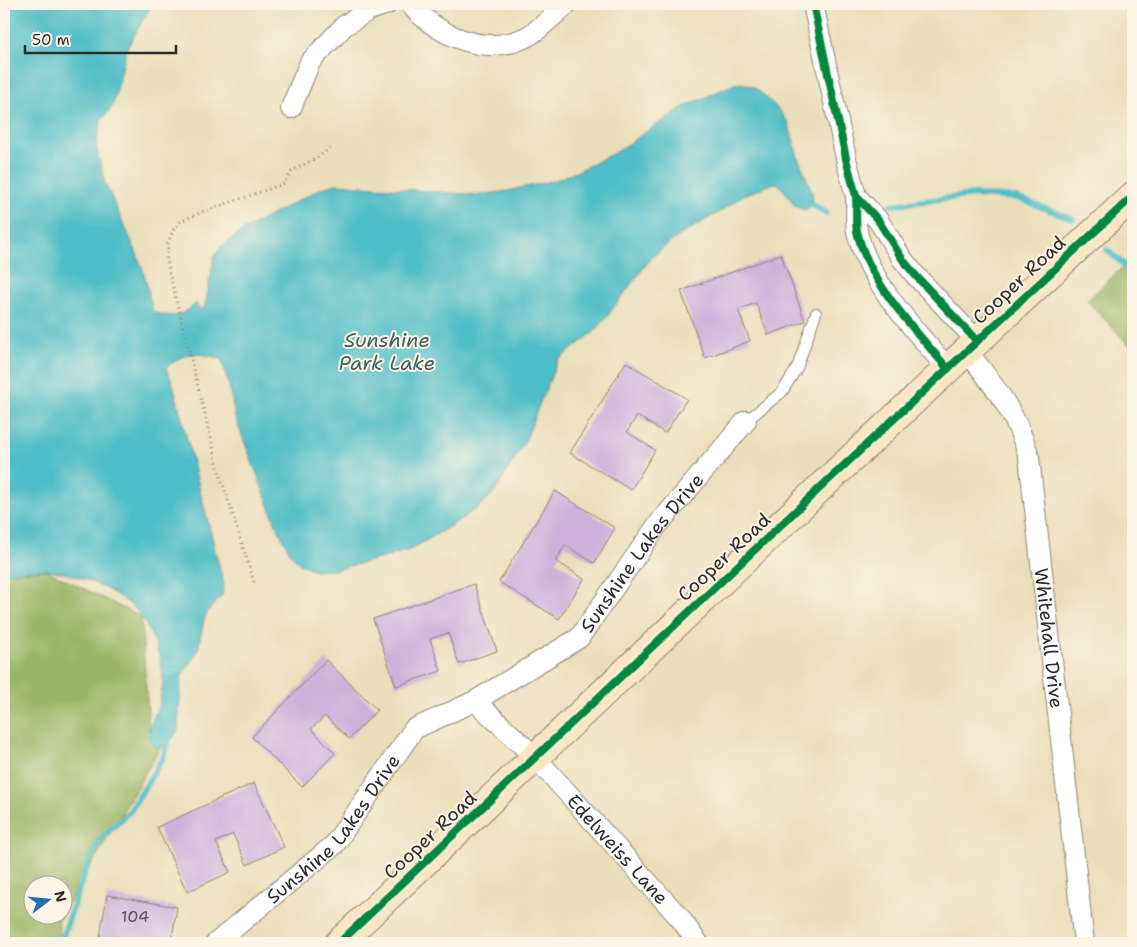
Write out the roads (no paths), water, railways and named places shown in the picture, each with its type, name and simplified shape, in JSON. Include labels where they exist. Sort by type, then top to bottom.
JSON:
[{"type":"street","points":[[291,108],[310,62],[344,26],[369,10],[387,4]]},
{"type":"street","points":[[410,4],[419,14],[448,35],[475,44],[489,45],[506,43],[529,35],[567,4]]},
{"type":"street","points":[[813,4],[847,163],[856,196],[857,230],[874,272],[895,306],[964,354]]},
{"type":"street","points":[[856,196],[878,220],[903,260],[916,276],[964,354]]},
{"type":"street","name":"Cooper Road","points":[[339,943],[1133,196]]},
{"type":"street","name":"Whitehall Drive","points":[[964,354],[1009,407],[1024,437],[1029,457],[1084,943]]},
{"type":"street","name":"Sunshine Lakes Drive","points":[[216,943],[334,845],[414,730],[475,702],[579,638],[656,527],[746,422]]},
{"type":"street","points":[[475,702],[536,758]]},
{"type":"street","name":"Edelweiss Lane","points":[[536,758],[680,918],[698,943]]},
{"type":"lane","points":[[746,422],[782,392],[797,368],[816,313]]},
{"type":"water","name":"Sunshine Park Lake","points":[[4,4],[152,4],[127,48],[112,107],[101,121],[96,146],[105,183],[144,273],[153,312],[160,314],[171,316],[181,314],[196,303],[200,311],[205,306],[214,257],[221,247],[243,230],[322,188],[337,184],[478,195],[508,191],[556,180],[618,151],[680,109],[734,84],[742,83],[755,88],[778,109],[788,122],[798,157],[812,192],[813,205],[805,210],[796,207],[779,184],[774,183],[742,196],[723,210],[680,235],[663,248],[650,259],[594,332],[558,360],[527,437],[495,492],[479,507],[452,525],[412,549],[391,556],[334,570],[318,571],[300,564],[292,556],[278,529],[235,417],[230,389],[221,359],[192,354],[186,355],[169,366],[166,369],[173,384],[224,585],[222,595],[208,611],[204,619],[198,651],[181,677],[178,730],[169,743],[158,748],[152,744],[149,733],[159,705],[163,681],[162,669],[149,629],[138,612],[123,599],[103,587],[68,574],[40,570],[4,573]]},
{"type":"waterway","points":[[891,205],[975,195],[1017,198],[1073,219]]},
{"type":"waterway","points":[[808,202],[826,213]]},
{"type":"waterway","points":[[1107,250],[1133,271]]},
{"type":"waterway","points":[[63,943],[63,936],[88,862],[99,840],[130,811],[163,758],[170,735]]}]
